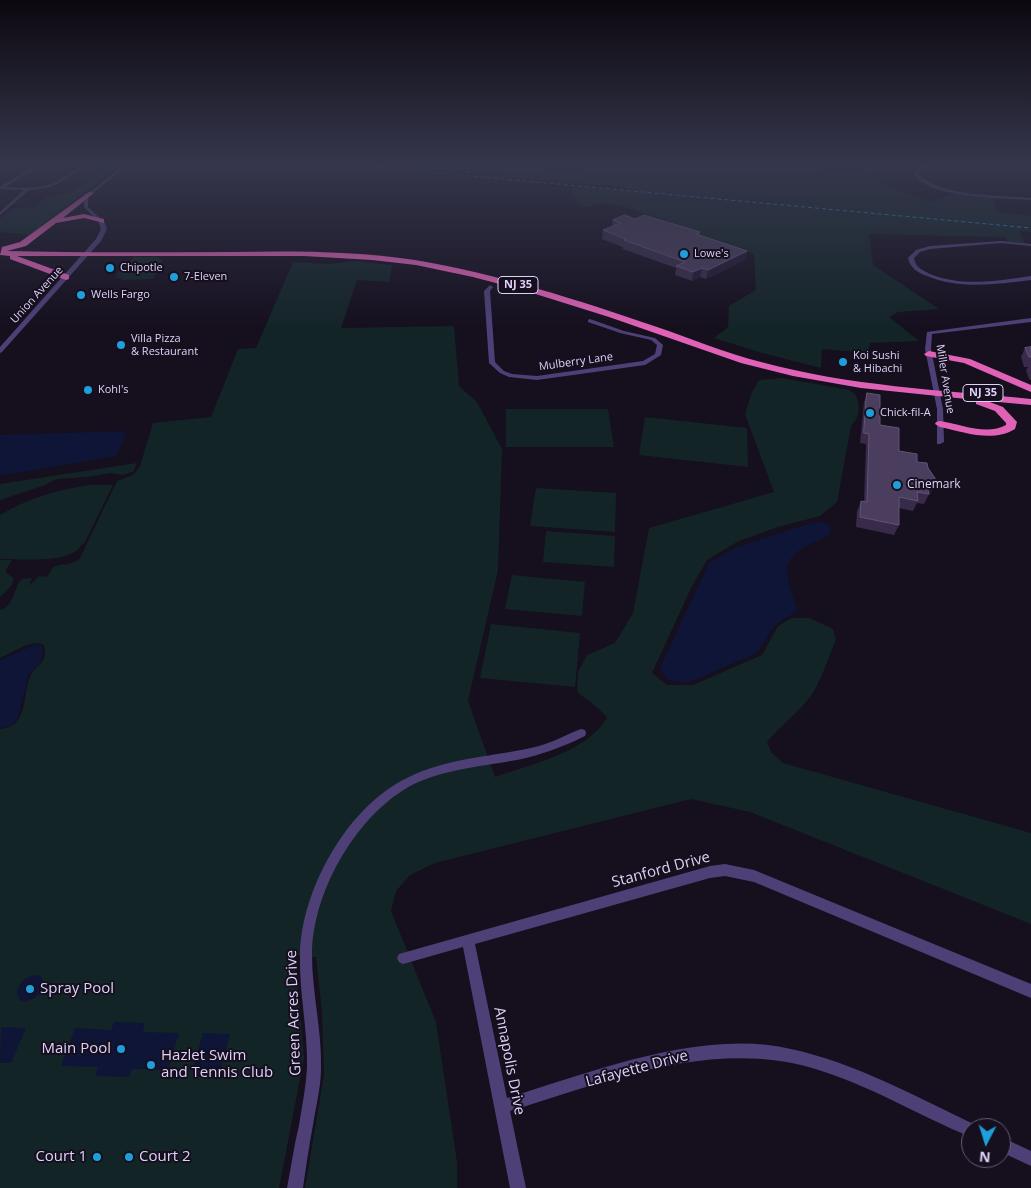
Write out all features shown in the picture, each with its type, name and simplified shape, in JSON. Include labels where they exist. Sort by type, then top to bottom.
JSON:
[{"type":"highway","points":[[0,251],[20,246],[55,219]]},
{"type":"highway","points":[[45,227],[65,219]]},
{"type":"highway","points":[[96,219],[101,221]]},
{"type":"highway","points":[[38,233],[34,240],[36,245],[62,251]]},
{"type":"highway","name":"NJ 35","points":[[0,251],[88,253],[316,250],[401,256],[503,277],[562,293],[738,353],[780,365],[936,391],[950,395],[1031,402]]},
{"type":"highway","points":[[0,251],[55,272],[69,274]]},
{"type":"highway","name":"NJ 35","points":[[0,251],[333,254],[414,262],[526,287],[629,320],[758,365],[830,381],[936,391],[1031,397]]},
{"type":"highway","points":[[464,272],[486,279],[489,281],[490,287],[499,284],[526,287]]},
{"type":"highway","points":[[929,354],[967,361],[1031,389]]},
{"type":"highway","points":[[940,424],[990,433],[1008,430],[1012,424],[1009,417],[999,409],[979,401],[950,395]]},
{"type":"street","name":"Union Avenue","points":[[0,351],[88,253],[104,229],[101,221]]},
{"type":"street","points":[[1031,245],[1001,242],[930,248],[915,253],[911,258],[911,261],[921,272],[939,279],[961,283],[977,284],[1031,278]]},
{"type":"street","name":"Mulberry Lane","points":[[490,287],[487,291],[492,362],[502,372],[511,376],[537,378],[645,363],[658,355],[660,344],[653,339],[622,332],[590,321]]},
{"type":"street","name":"Miller Avenue","points":[[940,442],[940,424],[929,354],[928,335],[931,332],[1031,320]]},
{"type":"street","name":"Green Acres Drive","points":[[295,1188],[314,1070],[306,953],[310,927],[322,886],[346,840],[360,820],[376,804],[394,790],[412,780],[444,770],[547,749],[581,733]]},
{"type":"street","name":"Stanford Drive","points":[[403,958],[710,872],[725,870],[754,876],[1031,990]]},
{"type":"street","name":"Annapolis Drive","points":[[468,940],[518,1188]]},
{"type":"street","name":"Lafayette Drive","points":[[501,1107],[666,1059],[694,1054],[740,1050],[788,1055],[828,1065],[961,1125]]},
{"type":"street","points":[[1011,1149],[1031,1159]]},
{"type":"shaded area","points":[[0,219],[50,219],[30,235],[0,232]]},
{"type":"shaded area","points":[[663,219],[1031,219],[1031,232],[1019,231],[1026,244],[1009,243],[1005,237],[869,234],[873,265],[939,309],[898,312],[889,317],[919,341],[870,343],[868,353],[822,349],[821,368],[714,338],[728,327],[729,306],[756,290],[754,254],[712,240]]},
{"type":"shaded area","points":[[134,257],[158,257],[163,261],[153,279],[121,280],[122,278],[113,278],[117,276],[121,268],[124,268]]},
{"type":"shaded area","points":[[355,261],[392,265],[389,282],[357,280],[341,328],[454,326],[459,386],[477,402],[502,449],[498,570],[468,701],[495,777],[541,762],[572,749],[598,730],[607,718],[597,707],[577,692],[578,672],[587,655],[615,643],[633,613],[649,528],[774,492],[745,414],[752,392],[759,380],[782,378],[849,390],[855,394],[859,411],[851,426],[837,502],[820,516],[778,527],[739,541],[707,560],[692,586],[652,673],[667,685],[693,685],[762,655],[778,626],[792,618],[809,618],[833,629],[836,639],[818,684],[805,703],[767,742],[772,753],[783,763],[1031,833],[1031,924],[750,812],[691,799],[435,863],[410,875],[396,891],[391,911],[436,1022],[457,1162],[457,1188],[305,1188],[324,1075],[322,1012],[316,957],[295,956],[304,1058],[279,1188],[0,1188],[0,729],[12,726],[20,716],[29,681],[33,671],[43,661],[45,652],[44,645],[34,643],[0,658],[0,610],[5,608],[11,601],[22,579],[32,578],[29,586],[39,576],[47,577],[53,567],[79,560],[117,481],[133,475],[140,466],[153,423],[211,417],[238,349],[256,348],[293,262],[328,264]]},
{"type":"shaded area","points":[[506,409],[608,409],[614,447],[506,447]]},
{"type":"shaded area","points":[[645,417],[747,428],[748,467],[639,455]]},
{"type":"shaded area","points":[[137,463],[133,472],[122,475],[111,473],[56,479],[45,485],[0,500],[0,484]]},
{"type":"shaded area","points":[[91,485],[113,485],[84,544],[76,551],[57,558],[32,560],[0,559],[0,515],[44,495]]},
{"type":"shaded area","points":[[536,488],[616,493],[615,532],[530,526]]},
{"type":"shaded area","points":[[546,531],[615,536],[614,567],[543,562]]},
{"type":"shaded area","points":[[0,560],[12,560],[5,572],[14,578],[12,585],[0,597]]},
{"type":"shaded area","points":[[512,575],[585,582],[582,616],[505,609]]},
{"type":"shaded area","points":[[491,624],[580,633],[575,687],[480,678]]},
{"type":"water","points":[[123,431],[126,434],[115,456],[0,476],[0,435]]},
{"type":"water","points":[[822,522],[829,525],[831,531],[827,537],[800,550],[788,563],[789,582],[798,610],[774,626],[757,653],[687,683],[668,680],[660,668],[709,563],[736,547],[812,523]]},
{"type":"water","points":[[37,644],[43,646],[41,661],[29,673],[18,718],[11,726],[0,728],[0,660]]},
{"type":"water","name":"Spray Pool","points":[[37,975],[41,976],[44,982],[39,994],[33,999],[21,1001],[17,995],[18,987],[25,979]]},
{"type":"water","name":"Main Pool","points":[[114,1022],[145,1023],[143,1032],[179,1033],[168,1070],[132,1069],[129,1077],[95,1076],[98,1067],[61,1066],[75,1028],[111,1030]]},
{"type":"water","points":[[1,1027],[26,1028],[11,1063],[0,1063]]},
{"type":"water","points":[[203,1033],[230,1034],[220,1072],[192,1071]]},
{"type":"building","name":"Lowe's","points":[[659,219],[700,232],[696,234],[747,251],[708,270],[702,268],[693,272],[676,266],[685,262],[624,240],[626,239],[603,230],[621,223],[613,220]]},
{"type":"building","points":[[1031,347],[1031,357],[1029,357],[1025,348]]},
{"type":"building","name":"Cinemark","points":[[867,393],[880,395],[880,425],[899,428],[899,451],[917,454],[917,462],[927,463],[935,478],[935,483],[928,490],[929,494],[917,492],[918,501],[899,497],[899,525],[860,517],[861,501],[867,502],[869,434],[864,433]]},
{"type":"railway","points":[[939,219],[1031,228]]},
{"type":"place","name":"Lowe's","points":[[684,254]]},
{"type":"place","name":"Chipotle","points":[[110,268]]},
{"type":"place","name":"7-Eleven","points":[[174,277]]},
{"type":"place","name":"Wells Fargo","points":[[81,295]]},
{"type":"place","name":"Villa Pizza & Restaurant","points":[[121,345]]},
{"type":"place","name":"Koi Sushi & Hibachi","points":[[843,362]]},
{"type":"place","name":"Kohl's","points":[[88,390]]},
{"type":"place","name":"Chick-fil-A","points":[[870,413]]},
{"type":"place","name":"Cinemark","points":[[897,485]]},
{"type":"place","name":"Spray Pool","points":[[30,989]]},
{"type":"place","name":"Main Pool","points":[[121,1049]]},
{"type":"place","name":"Hazlet Swim and Tennis Club","points":[[151,1065]]},
{"type":"place","name":"Court 1","points":[[97,1157]]},
{"type":"place","name":"Court 2","points":[[129,1157]]}]
